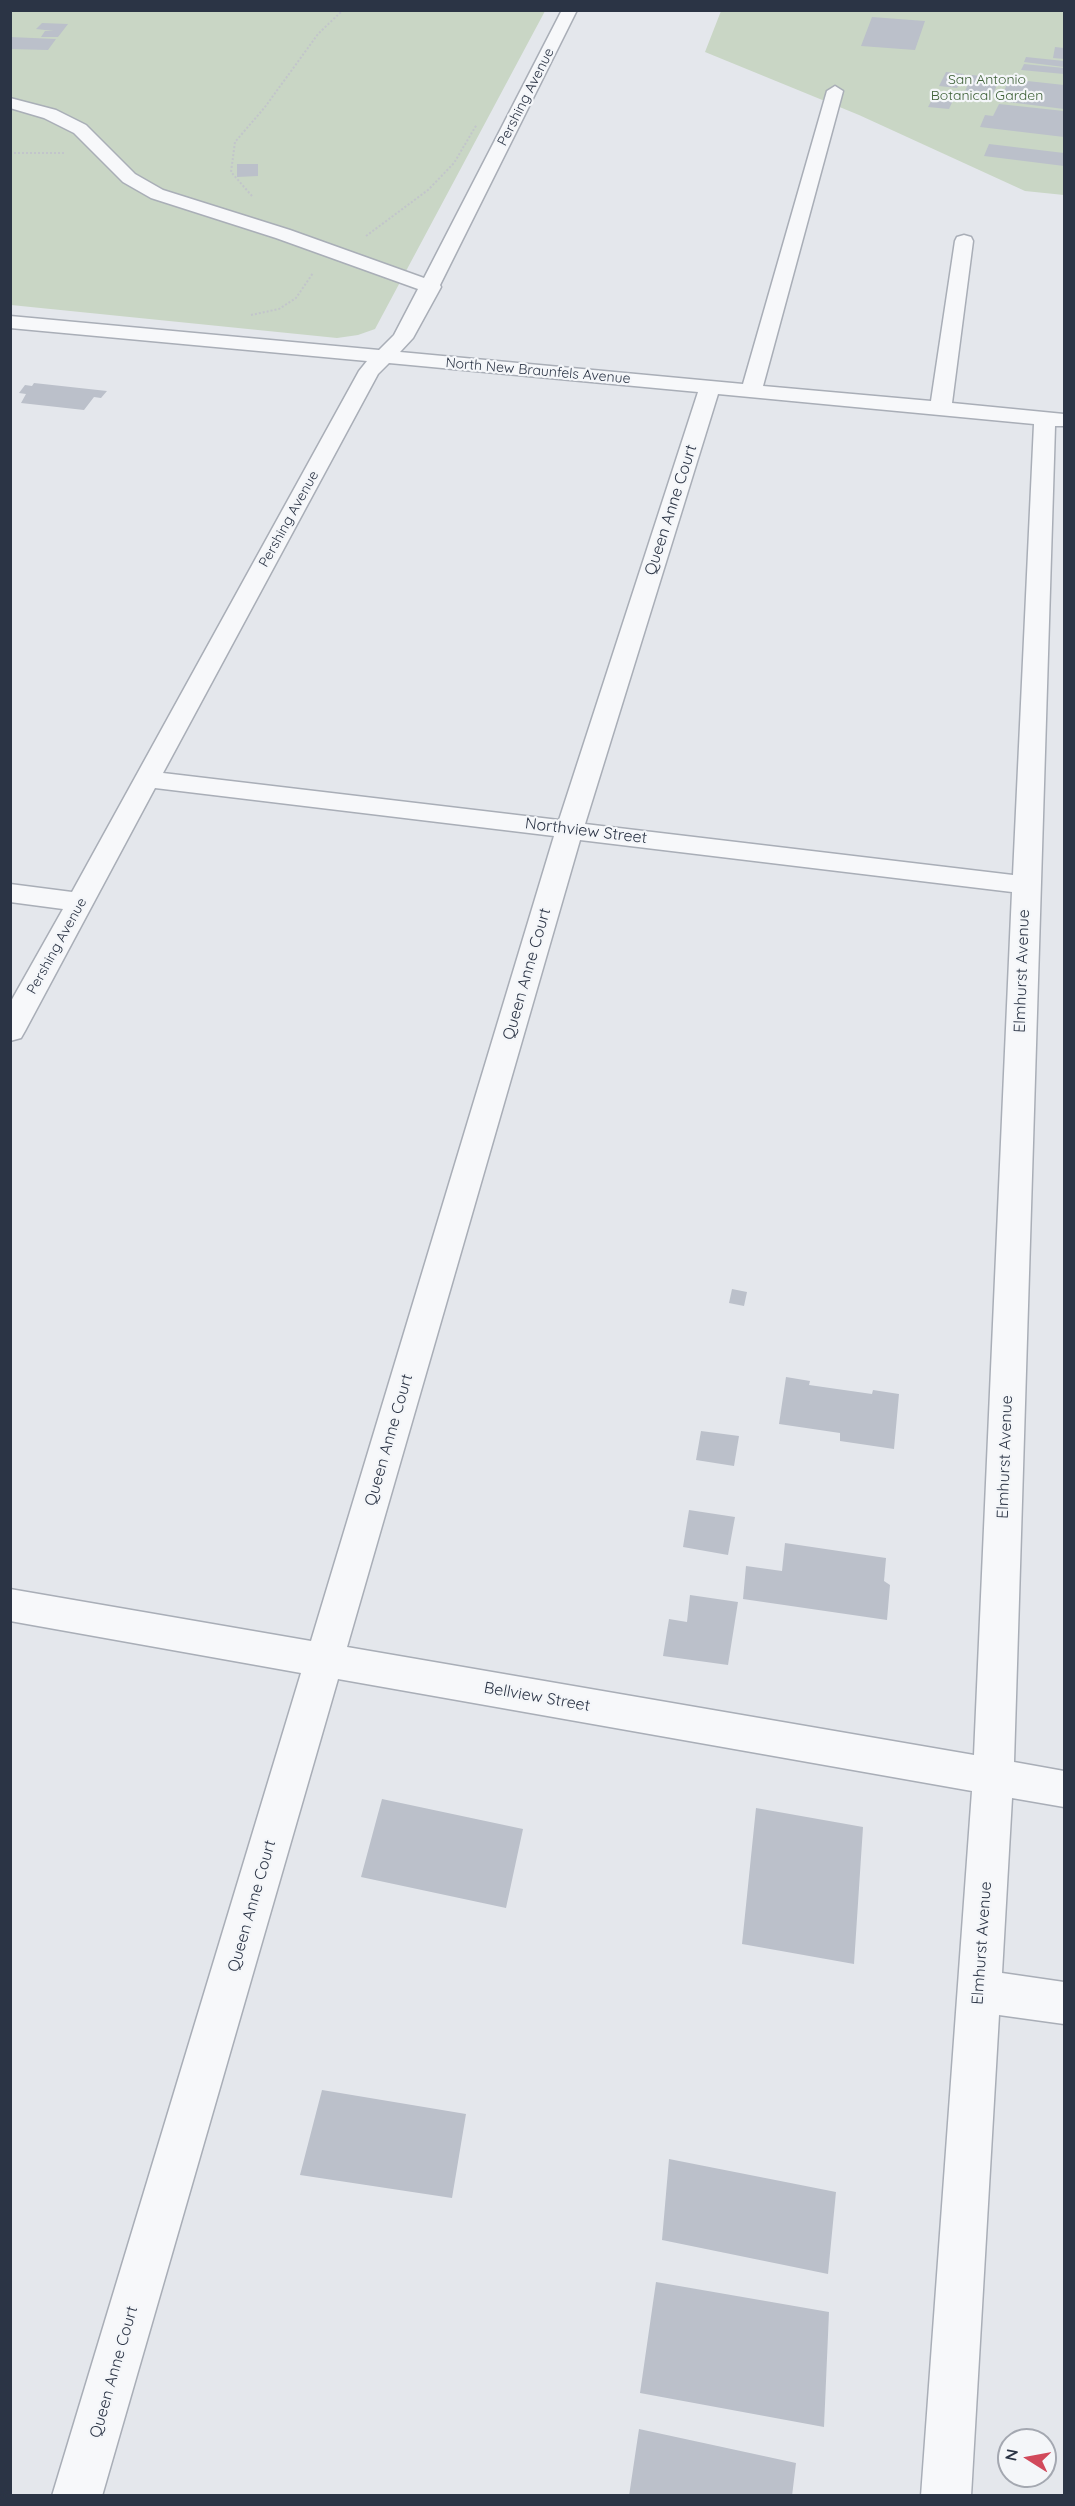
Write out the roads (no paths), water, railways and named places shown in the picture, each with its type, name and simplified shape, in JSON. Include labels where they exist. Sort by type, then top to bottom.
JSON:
[{"type":"street","name":"Pershing Avenue","points":[[10,1031],[369,371],[403,338],[570,10]]},
{"type":"street","points":[[752,391],[835,91]]},
{"type":"street","points":[[10,103],[50,114],[80,129],[129,178],[157,194],[431,286]]},
{"type":"street","points":[[941,408],[964,241]]},
{"type":"street","name":"North New Braunfels Avenue","points":[[10,322],[1055,419]]},
{"type":"street","name":"Queen Anne Court","points":[[77,2496],[570,829],[710,387]]},
{"type":"street","name":"Elmhurst Avenue","points":[[946,2496],[993,1776],[1026,885],[1055,419]]},
{"type":"street","name":"Northview Street","points":[[147,779],[1026,885]]},
{"type":"street","points":[[10,893],[81,902]]},
{"type":"street","name":"Bellview Street","points":[[10,1605],[1065,1789]]},
{"type":"street","points":[[979,1991],[1065,2003]]},
{"type":"park label","name":"San Antonio Botanical Garden","points":[[987,88]]}]
